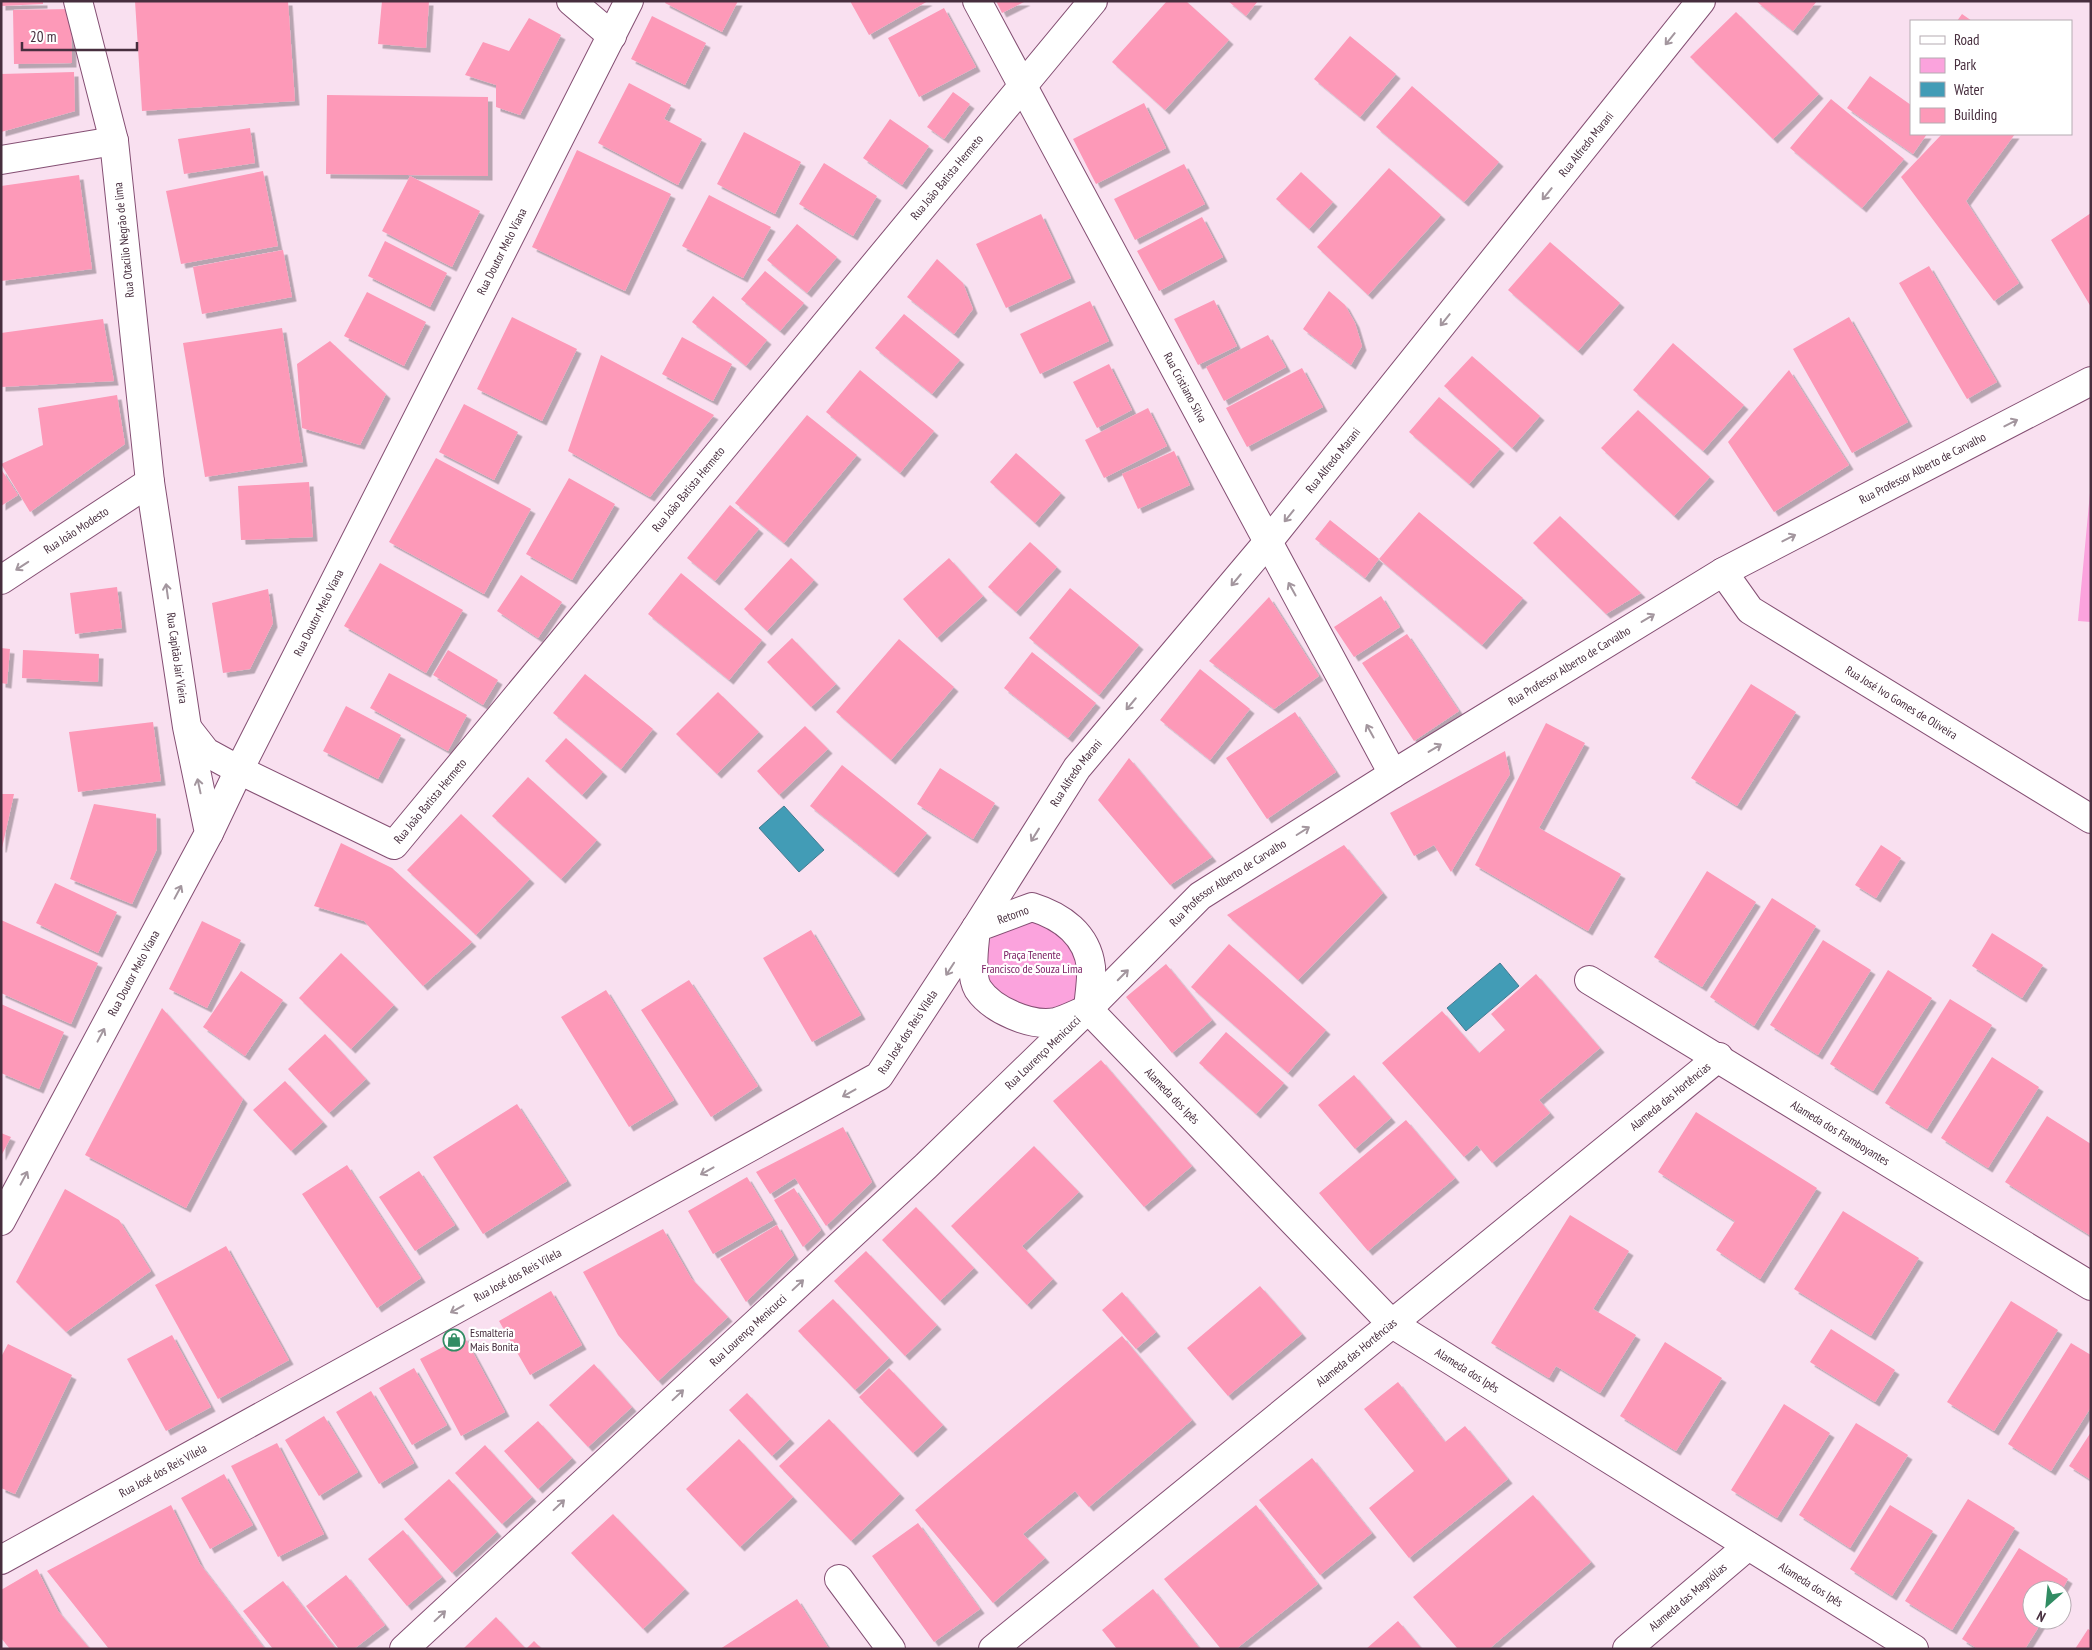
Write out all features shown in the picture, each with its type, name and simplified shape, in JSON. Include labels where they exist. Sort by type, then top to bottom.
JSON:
[{"type":"street","name":"Rua Otacílio Negrão de lima","points":[[78,1],[114,141],[150,482]]},
{"type":"street","points":[[572,1],[612,36]]},
{"type":"street","name":"Rua Doutor Melo Viana","points":[[1,1221],[209,833],[239,770],[629,1]]},
{"type":"street","name":"Rua Cristiano Silva","points":[[977,1],[1393,774]]},
{"type":"street","name":"Rua João Batista Hermeto","points":[[239,770],[394,845],[1093,1]]},
{"type":"street","name":"Rua Alfredo Marani","points":[[976,928],[1077,768],[1267,543],[1701,1]]},
{"type":"street","points":[[1,160],[114,141]]},
{"type":"street","name":"Rua Professor Alberto de Carvalho","points":[[1088,1010],[1200,896],[1393,774],[1723,572],[2091,381]]},
{"type":"street","name":"Rua João Modesto","points":[[1,580],[150,482]]},
{"type":"street","name":"Rua Capitão Jair Vieira","points":[[150,482],[187,727],[209,833]]},
{"type":"street","name":"Rua José Ivo Gomes de Oliveira","points":[[1723,572],[1750,610],[2091,819]]},
{"type":"street","points":[[187,727],[206,752],[239,770]]},
{"type":"street","name":"Retorno","points":[[976,928],[1032,907],[1052,913],[1080,935],[1091,966],[1088,1010]]},
{"type":"street","points":[[976,928],[973,966],[978,989],[1003,1011],[1031,1022],[1055,1022],[1088,1010]]},
{"type":"street","name":"Rua José dos Reis Vilela","points":[[1,1560],[879,1076],[976,928]]},
{"type":"street","name":"Alameda dos Flamboyantes","points":[[1589,980],[1719,1057],[2091,1286]]},
{"type":"street","name":"Alameda dos Ipês","points":[[1088,1010],[1391,1323],[1914,1649]]},
{"type":"street","name":"Rua Lourenço Menicucci","points":[[404,1649],[926,1166],[1088,1010]]},
{"type":"street","name":"Alameda das Hortências","points":[[993,1649],[1719,1057]]},
{"type":"street","name":"Alameda das Magnólias","points":[[1627,1649],[1748,1546]]},
{"type":"street","points":[[838,1578],[891,1649]]},
{"type":"green space","points":[[2091,482],[2091,622],[2078,621]]},
{"type":"green space","name":"Praça Tenente Francisco de Souza Lima","points":[[1038,914],[1071,937],[1082,977],[1073,1004],[1042,1009],[1010,1004],[982,982],[980,949],[999,931]]},
{"type":"water","points":[[784,806],[824,850],[799,872],[759,828]]},
{"type":"water","points":[[1500,963],[1519,986],[1466,1031],[1447,1008]]},
{"type":"building","points":[[1,1],[43,1],[43,4],[1,6]]},
{"type":"building","points":[[135,1],[288,1],[295,101],[142,111]]},
{"type":"building","points":[[382,1],[429,1],[426,48],[378,44]]},
{"type":"building","points":[[666,1],[738,1],[722,32],[665,3]]},
{"type":"building","points":[[850,1],[928,1],[869,35]]},
{"type":"building","points":[[996,1],[1026,1],[1002,13]]},
{"type":"building","points":[[1167,1],[1186,1],[1229,40],[1165,110],[1112,62]]},
{"type":"building","points":[[1228,1],[1258,1],[1246,16]]},
{"type":"building","points":[[1756,1],[1817,1],[1793,31]]},
{"type":"building","points":[[944,8],[976,67],[919,97],[888,38]]},
{"type":"building","points":[[71,9],[72,63],[14,64],[13,10]]},
{"type":"building","points":[[1736,12],[1819,94],[1773,139],[1690,57]]},
{"type":"building","points":[[1962,14],[1971,20],[1958,20]]},
{"type":"building","points":[[652,16],[706,43],[685,85],[631,59]]},
{"type":"building","points":[[529,18],[561,35],[520,115],[496,107],[496,85],[465,75],[483,42],[509,51]]},
{"type":"building","points":[[1350,36],[1396,74],[1360,117],[1314,79]]},
{"type":"building","points":[[74,72],[75,111],[1,132],[1,74]]},
{"type":"building","points":[[1870,76],[1910,104],[1910,135],[1926,135],[1913,154],[1847,108]]},
{"type":"building","points":[[629,83],[671,105],[664,119],[702,139],[678,185],[598,143]]},
{"type":"building","points":[[1412,86],[1499,162],[1464,202],[1376,127]]},
{"type":"building","points":[[953,92],[970,104],[944,139],[927,127]]},
{"type":"building","points":[[327,95],[488,97],[488,176],[326,174]]},
{"type":"building","points":[[1831,99],[1904,159],[1862,208],[1790,148]]},
{"type":"building","points":[[1144,103],[1166,148],[1096,184],[1073,139]]},
{"type":"building","points":[[890,119],[929,146],[902,185],[863,158]]},
{"type":"building","points":[[250,128],[255,163],[184,174],[178,139]]},
{"type":"building","points":[[744,132],[801,162],[775,214],[717,184]]},
{"type":"building","points":[[1941,135],[2014,135],[1966,201],[2019,283],[1994,301],[1901,177]]},
{"type":"building","points":[[577,150],[671,194],[625,291],[532,247]]},
{"type":"building","points":[[824,163],[877,196],[853,236],[799,204]]},
{"type":"building","points":[[1184,164],[1205,204],[1135,240],[1114,199]]},
{"type":"building","points":[[1389,168],[1441,215],[1368,295],[1317,247]]},
{"type":"building","points":[[263,171],[278,246],[181,264],[166,191]]},
{"type":"building","points":[[1301,172],[1333,202],[1309,229],[1276,199]]},
{"type":"building","points":[[79,175],[92,269],[1,281],[1,186]]},
{"type":"building","points":[[410,176],[480,211],[452,267],[382,231]]},
{"type":"building","points":[[709,195],[771,227],[743,278],[682,246]]},
{"type":"building","points":[[2091,213],[2091,307],[2051,240]]},
{"type":"building","points":[[1041,214],[1071,278],[1006,308],[976,244]]},
{"type":"building","points":[[1202,217],[1223,257],[1159,291],[1137,251]]},
{"type":"building","points":[[797,224],[837,257],[807,293],[767,260]]},
{"type":"building","points":[[385,241],[447,273],[430,307],[368,276]]},
{"type":"building","points":[[1550,242],[1620,303],[1578,351],[1508,290]]},
{"type":"building","points":[[283,250],[292,297],[202,314],[193,267]]},
{"type":"building","points":[[937,259],[963,283],[973,309],[954,334],[907,297]]},
{"type":"building","points":[[1929,266],[1997,382],[1967,399],[1899,283]]},
{"type":"building","points":[[765,271],[804,303],[780,331],[741,299]]},
{"type":"building","points":[[1329,291],[1345,305],[1355,323],[1362,346],[1351,365],[1303,329]]},
{"type":"building","points":[[367,292],[426,322],[404,366],[344,336]]},
{"type":"building","points":[[713,296],[767,340],[746,366],[692,322]]},
{"type":"building","points":[[1214,300],[1237,346],[1198,365],[1174,319]]},
{"type":"building","points":[[1090,301],[1109,341],[1040,374],[1020,334]]},
{"type":"building","points":[[904,314],[960,360],[932,394],[875,348]]},
{"type":"building","points":[[512,317],[577,349],[542,421],[477,389]]},
{"type":"building","points":[[1849,317],[1908,422],[1852,453],[1793,349]]},
{"type":"building","points":[[103,319],[114,381],[1,387],[1,333]]},
{"type":"building","points":[[282,328],[303,462],[205,477],[183,343]]},
{"type":"building","points":[[1268,335],[1286,367],[1224,401],[1206,367]]},
{"type":"building","points":[[682,337],[732,364],[713,401],[662,374]]},
{"type":"building","points":[[330,341],[386,394],[360,445],[302,428],[297,364]]},
{"type":"building","points":[[1673,343],[1744,405],[1703,451],[1633,390]]},
{"type":"building","points":[[601,355],[714,415],[650,497],[568,451]]},
{"type":"building","points":[[1472,356],[1540,416],[1512,448],[1444,386]]},
{"type":"building","points":[[1109,364],[1132,410],[1097,428],[1073,382]]},
{"type":"building","points":[[1302,368],[1323,407],[1247,447],[1226,408]]},
{"type":"building","points":[[860,370],[934,431],[900,473],[826,412]]},
{"type":"building","points":[[1789,370],[1849,465],[1774,512],[1728,442]]},
{"type":"building","points":[[117,395],[125,444],[30,512],[1,464],[43,445],[38,408]]},
{"type":"building","points":[[1439,397],[1500,449],[1469,484],[1409,432]]},
{"type":"building","points":[[464,404],[518,432],[494,480],[439,452]]},
{"type":"building","points":[[1148,408],[1167,446],[1104,478],[1085,440]]},
{"type":"building","points":[[1638,410],[1710,477],[1674,516],[1601,448]]},
{"type":"building","points":[[807,415],[857,455],[784,543],[735,503]]},
{"type":"building","points":[[1174,451],[1190,485],[1138,509],[1122,474]]},
{"type":"building","points":[[1016,453],[1061,493],[1035,523],[990,482]]},
{"type":"building","points":[[436,458],[531,509],[484,594],[389,542]]},
{"type":"building","points":[[1,469],[18,495],[1,506]]},
{"type":"building","points":[[569,478],[615,504],[572,580],[526,554]]},
{"type":"building","points":[[309,482],[313,537],[241,540],[238,486]]},
{"type":"building","points":[[730,505],[759,529],[715,581],[687,558]]},
{"type":"building","points":[[1419,512],[1523,598],[1482,645],[1379,559]]},
{"type":"building","points":[[1560,516],[1641,593],[1606,614],[1533,543]]},
{"type":"building","points":[[1330,520],[1379,559],[1365,578],[1315,539]]},
{"type":"building","points":[[1030,542],[1057,567],[1016,612],[988,587]]},
{"type":"building","points":[[791,558],[814,580],[767,631],[744,609]]},
{"type":"building","points":[[949,558],[983,596],[937,638],[903,599]]},
{"type":"building","points":[[380,563],[463,610],[426,673],[344,626]]},
{"type":"building","points":[[681,573],[762,640],[729,680],[648,614]]},
{"type":"building","points":[[521,575],[562,602],[538,638],[497,611]]},
{"type":"building","points":[[117,587],[122,628],[75,634],[70,593]]},
{"type":"building","points":[[1070,588],[1139,645],[1099,695],[1029,638]]},
{"type":"building","points":[[268,589],[273,623],[250,669],[223,673],[212,603]]},
{"type":"building","points":[[1381,596],[1400,627],[1354,657],[1334,627]]},
{"type":"building","points":[[1269,597],[1319,676],[1274,709],[1209,661]]},
{"type":"building","points":[[1407,634],[1459,711],[1414,741],[1362,663]]},
{"type":"building","points":[[792,638],[836,684],[811,707],[767,662]]},
{"type":"building","points":[[899,639],[954,687],[891,760],[836,712]]},
{"type":"building","points":[[1,648],[10,649],[7,684],[1,683]]},
{"type":"building","points":[[23,650],[99,654],[98,682],[22,678]]},
{"type":"building","points":[[448,650],[498,680],[483,705],[433,675]]},
{"type":"building","points":[[1032,652],[1096,703],[1068,738],[1004,688]]},
{"type":"building","points":[[1200,669],[1250,709],[1210,760],[1160,720]]},
{"type":"building","points":[[389,673],[467,715],[448,751],[370,708]]},
{"type":"building","points":[[585,674],[653,729],[621,769],[553,713]]},
{"type":"building","points":[[1751,684],[1796,712],[1737,806],[1691,778]]},
{"type":"building","points":[[718,692],[759,732],[717,774],[676,734]]},
{"type":"building","points":[[346,706],[401,735],[378,779],[323,751]]},
{"type":"building","points":[[1295,712],[1336,772],[1267,819],[1226,758]]},
{"type":"building","points":[[153,722],[161,781],[78,792],[69,732]]},
{"type":"building","points":[[1546,723],[1585,743],[1539,828],[1621,874],[1588,931],[1475,865]]},
{"type":"building","points":[[805,726],[828,749],[779,795],[757,771]]},
{"type":"building","points":[[566,738],[603,772],[582,795],[545,761]]},
{"type":"building","points":[[1505,751],[1510,774],[1451,872],[1434,845],[1414,856],[1390,813]]},
{"type":"building","points":[[1129,758],[1212,857],[1170,885],[1098,800]]},
{"type":"building","points":[[842,765],[927,833],[894,873],[810,806]]},
{"type":"building","points":[[940,768],[995,803],[973,839],[917,804]]},
{"type":"building","points":[[528,777],[597,840],[561,879],[492,816]]},
{"type":"building","points":[[1,794],[14,794],[2,848],[1,848]]},
{"type":"building","points":[[94,804],[156,814],[157,849],[132,904],[70,879]]},
{"type":"building","points":[[461,814],[530,879],[476,935],[407,870]]},
{"type":"building","points":[[341,843],[392,868],[472,942],[423,986],[364,921],[314,906]]},
{"type":"building","points":[[1344,845],[1383,893],[1298,980],[1227,915]]},
{"type":"building","points":[[1881,845],[1901,858],[1876,898],[1855,885]]},
{"type":"building","points":[[1707,871],[1756,902],[1702,987],[1654,957]]},
{"type":"building","points":[[55,883],[117,912],[98,953],[36,923]]},
{"type":"building","points":[[1772,898],[1816,926],[1754,1026],[1710,997]]},
{"type":"building","points":[[1,920],[98,963],[71,1024],[1,993]]},
{"type":"building","points":[[202,921],[241,940],[207,1008],[169,989]]},
{"type":"building","points":[[811,930],[861,1015],[812,1042],[763,958]]},
{"type":"building","points":[[1992,933],[2043,965],[2022,998],[1972,966]]},
{"type":"building","points":[[1823,940],[1871,970],[1818,1055],[1770,1025]]},
{"type":"building","points":[[1229,944],[1326,1030],[1288,1073],[1191,987]]},
{"type":"building","points":[[341,953],[394,1005],[351,1049],[299,998]]},
{"type":"building","points":[[1166,964],[1212,1020],[1172,1053],[1126,997]]},
{"type":"building","points":[[1888,970],[1932,998],[1873,1091],[1830,1064]]},
{"type":"building","points":[[241,971],[283,1000],[245,1056],[203,1027]]},
{"type":"building","points":[[1536,974],[1600,1048],[1539,1100],[1550,1113],[1492,1163],[1477,1145],[1464,1157],[1382,1063],[1442,1011],[1479,1053],[1505,1030],[1491,1014]]},
{"type":"building","points":[[689,980],[758,1086],[711,1117],[641,1010]]},
{"type":"building","points":[[606,990],[674,1100],[629,1127],[561,1017]]},
{"type":"building","points":[[1950,999],[1992,1025],[1927,1129],[1885,1103]]},
{"type":"building","points":[[1,1004],[64,1032],[39,1089],[1,1073]]},
{"type":"building","points":[[162,1008],[243,1099],[186,1208],[85,1155]]},
{"type":"building","points":[[1226,1032],[1284,1083],[1256,1114],[1199,1063]]},
{"type":"building","points":[[325,1034],[366,1079],[329,1113],[288,1069]]},
{"type":"building","points":[[1992,1057],[2039,1087],[1988,1168],[1941,1138]]},
{"type":"building","points":[[1101,1060],[1192,1166],[1144,1207],[1053,1101]]},
{"type":"building","points":[[1354,1075],[1391,1118],[1355,1149],[1318,1105]]},
{"type":"building","points":[[285,1081],[323,1122],[291,1151],[253,1110]]},
{"type":"building","points":[[517,1104],[567,1181],[483,1234],[433,1157]]},
{"type":"building","points":[[1696,1112],[1817,1188],[1760,1279],[1716,1250],[1735,1221],[1658,1172]]},
{"type":"building","points":[[2047,1116],[2091,1144],[2091,1236],[2005,1182]]},
{"type":"building","points":[[1406,1120],[1455,1178],[1368,1251],[1319,1193]]},
{"type":"building","points":[[843,1127],[872,1182],[826,1226],[795,1178],[770,1194],[756,1172]]},
{"type":"building","points":[[1,1133],[11,1137],[1,1156]]},
{"type":"building","points":[[1034,1146],[1079,1192],[1022,1246],[1053,1279],[1027,1305],[951,1226]]},
{"type":"building","points":[[347,1165],[421,1278],[377,1308],[302,1194]]},
{"type":"building","points":[[419,1171],[455,1225],[415,1251],[379,1197]]},
{"type":"building","points":[[747,1177],[773,1220],[713,1254],[688,1211]]},
{"type":"building","points":[[794,1188],[821,1230],[803,1247],[774,1200]]},
{"type":"building","points":[[65,1189],[119,1220],[151,1271],[66,1332],[16,1282]]},
{"type":"building","points":[[916,1207],[974,1268],[940,1301],[882,1240]]},
{"type":"building","points":[[1843,1211],[1919,1258],[1871,1336],[1794,1289]]},
{"type":"building","points":[[1570,1215],[1629,1251],[1593,1309],[1636,1335],[1600,1393],[1556,1366],[1549,1378],[1491,1343]]},
{"type":"building","points":[[777,1225],[794,1255],[746,1302],[720,1259]]},
{"type":"building","points":[[663,1229],[691,1278],[728,1317],[658,1381],[618,1335],[583,1272]]},
{"type":"building","points":[[226,1246],[289,1360],[218,1399],[155,1285]]},
{"type":"building","points":[[866,1251],[937,1325],[905,1356],[834,1281]]},
{"type":"building","points":[[1260,1286],[1302,1334],[1228,1396],[1187,1348]]},
{"type":"building","points":[[551,1291],[582,1345],[530,1375],[499,1321]]},
{"type":"building","points":[[1122,1292],[1156,1332],[1136,1349],[1102,1310]]},
{"type":"building","points":[[833,1299],[889,1358],[855,1390],[798,1331]]},
{"type":"building","points":[[2011,1301],[2058,1330],[1994,1431],[1947,1402]]},
{"type":"building","points":[[1831,1329],[1895,1370],[1875,1402],[1810,1362]]},
{"type":"building","points":[[172,1335],[211,1407],[166,1431],[127,1359]]},
{"type":"building","points":[[464,1336],[505,1412],[461,1436],[420,1359]]},
{"type":"building","points":[[1122,1336],[1192,1420],[1089,1507],[1075,1491],[1023,1534],[1045,1558],[993,1603],[915,1510]]},
{"type":"building","points":[[1665,1342],[1722,1378],[1676,1451],[1620,1416]]},
{"type":"building","points":[[2071,1343],[2091,1355],[2091,1407],[2051,1471],[2008,1444]]},
{"type":"building","points":[[8,1344],[72,1375],[15,1494],[1,1488],[1,1357]]},
{"type":"building","points":[[594,1364],[632,1407],[588,1447],[549,1405]]},
{"type":"building","points":[[414,1368],[447,1425],[412,1445],[379,1388]]},
{"type":"building","points":[[889,1368],[943,1425],[913,1453],[859,1397]]},
{"type":"building","points":[[1398,1382],[1445,1442],[1465,1426],[1508,1479],[1409,1558],[1369,1508],[1414,1471],[1364,1409]]},
{"type":"building","points":[[371,1391],[414,1463],[379,1484],[336,1412]]},
{"type":"building","points":[[747,1393],[790,1439],[772,1456],[729,1410]]},
{"type":"building","points":[[1784,1404],[1830,1433],[1777,1518],[1731,1490]]},
{"type":"building","points":[[324,1416],[358,1472],[319,1496],[285,1440]]},
{"type":"building","points":[[829,1419],[900,1494],[851,1541],[779,1466]]},
{"type":"building","points":[[538,1421],[572,1458],[538,1489],[504,1451]]},
{"type":"building","points":[[1856,1423],[1908,1455],[1850,1548],[1799,1515]]},
{"type":"building","points":[[2091,1432],[2091,1480],[2069,1466]]},
{"type":"building","points":[[739,1439],[793,1497],[740,1547],[686,1489]]},
{"type":"building","points":[[277,1443],[324,1534],[278,1557],[231,1466]]},
{"type":"building","points":[[485,1445],[532,1497],[502,1524],[455,1473]]},
{"type":"building","points":[[1312,1458],[1372,1533],[1320,1575],[1259,1500]]},
{"type":"building","points":[[224,1474],[253,1525],[210,1549],[181,1498]]},
{"type":"building","points":[[449,1479],[497,1532],[452,1573],[404,1519]]},
{"type":"building","points":[[1533,1495],[1591,1562],[1489,1649],[1458,1649],[1413,1597]]},
{"type":"building","points":[[1968,1499],[2015,1528],[1952,1630],[1905,1601]]},
{"type":"building","points":[[171,1505],[200,1564],[265,1649],[109,1649],[47,1571]]},
{"type":"building","points":[[1256,1505],[1318,1584],[1236,1649],[1221,1649],[1164,1579]]},
{"type":"building","points":[[1890,1505],[1933,1531],[1892,1596],[1850,1569]]},
{"type":"building","points":[[613,1514],[685,1589],[643,1629],[571,1553]]},
{"type":"building","points":[[918,1523],[980,1609],[934,1642],[872,1556]]},
{"type":"building","points":[[403,1530],[442,1577],[407,1606],[368,1559]]},
{"type":"building","points":[[2019,1548],[2068,1579],[2022,1580],[2022,1630],[2037,1630],[2025,1649],[1978,1649],[1962,1639]]},
{"type":"building","points":[[37,1569],[58,1611],[90,1649],[10,1649],[1,1638],[1,1590]]},
{"type":"building","points":[[346,1575],[385,1625],[354,1649],[339,1649],[306,1606]]},
{"type":"building","points":[[283,1581],[336,1649],[273,1649],[243,1611]]},
{"type":"building","points":[[1153,1589],[1200,1649],[1117,1649],[1102,1630]]},
{"type":"building","points":[[797,1599],[829,1649],[720,1649]]},
{"type":"building","points":[[496,1617],[526,1649],[463,1649]]},
{"type":"building","points":[[1398,1621],[1422,1649],[1366,1649]]},
{"type":"building","points":[[2088,1629],[2091,1631],[2091,1649],[2075,1649]]},
{"type":"building","points":[[534,1641],[542,1649],[526,1649]]},
{"type":"place","name":"Esmalteria Mais Bonita","points":[[454,1340]]}]
